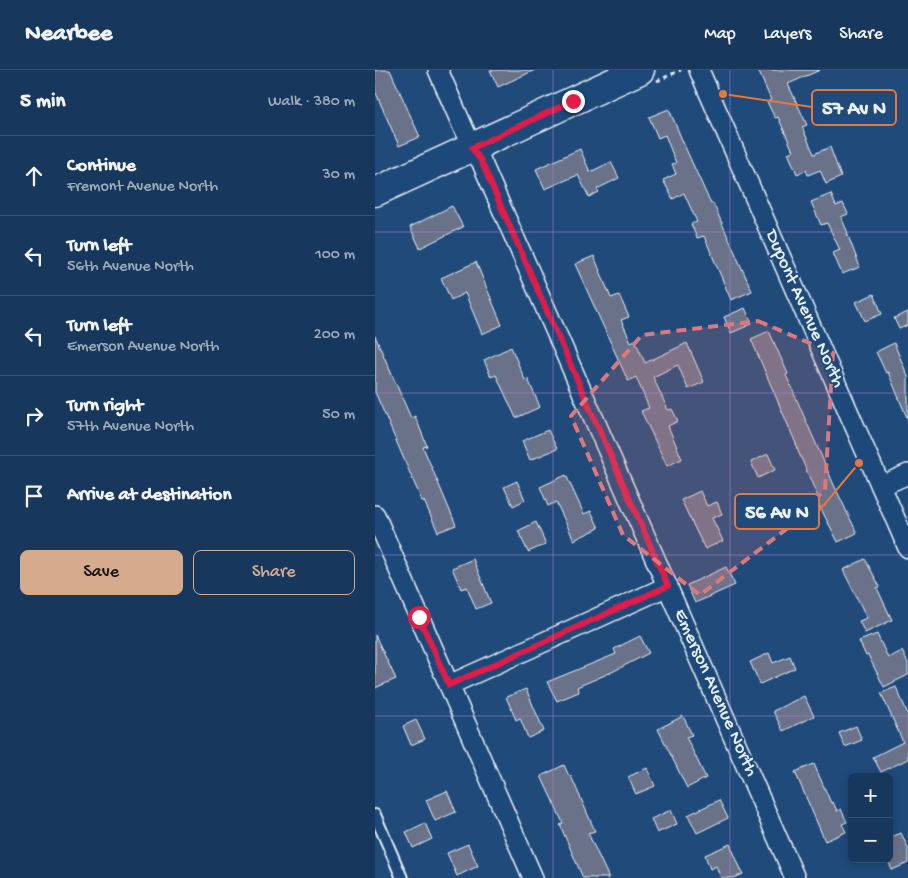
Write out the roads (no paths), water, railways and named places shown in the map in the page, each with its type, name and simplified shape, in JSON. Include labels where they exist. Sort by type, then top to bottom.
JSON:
[{"type":"street","name":"Emerson Avenue North","points":[[438,70],[472,148],[481,161],[795,878]]},
{"type":"street","points":[[375,192],[640,70]]},
{"type":"street","name":"Dupont Avenue North","points":[[699,70],[908,548]]},
{"type":"street","points":[[881,486],[908,474]]},
{"type":"street","points":[[375,515],[533,878]]},
{"type":"street","points":[[449,685],[668,586]]},
{"type":"lane","points":[[375,815],[402,878]]},
{"type":"place","name":"57 Av N","points":[[723,94]]},
{"type":"place","name":"56 Av N","points":[[859,463]]}]
